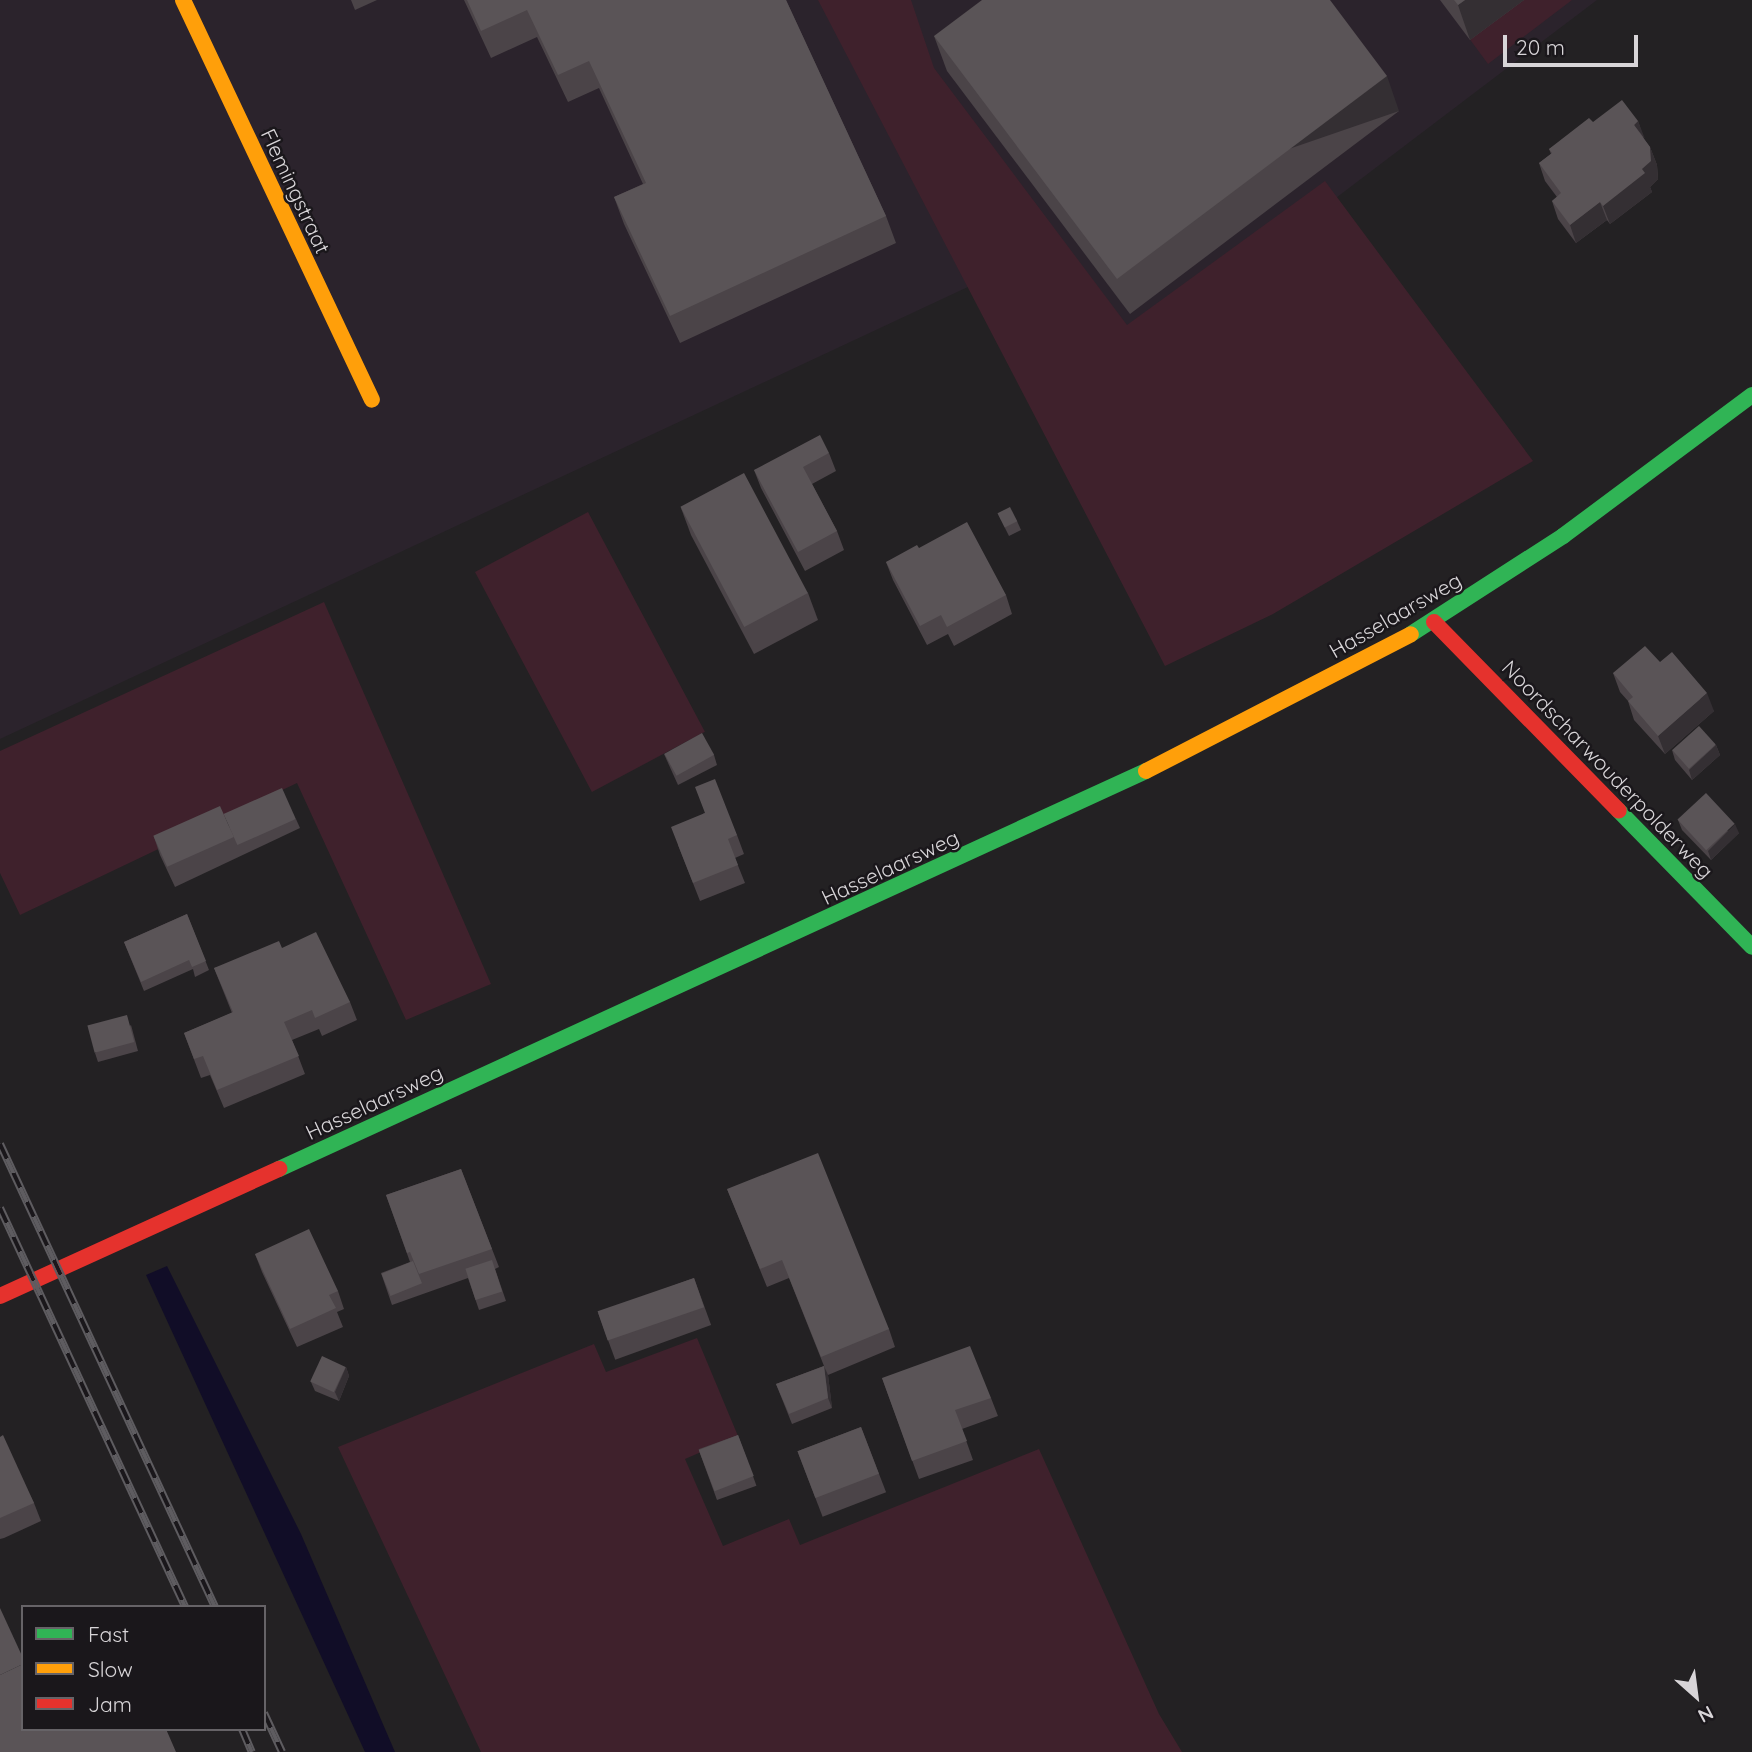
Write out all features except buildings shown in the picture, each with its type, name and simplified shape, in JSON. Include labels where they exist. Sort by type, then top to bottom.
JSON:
[{"type":"street","name":"Flemingstraat","points":[[183,0],[372,400]]},
{"type":"street","name":"Hasselaarsweg","points":[[0,1296],[1105,792],[1434,622],[1563,536],[1752,396]]},
{"type":"street","name":"Noordscharwouderpolderweg","points":[[1434,622],[1752,947]]},
{"type":"shaded area","points":[[0,0],[1597,0],[1042,421],[970,286],[0,739]]},
{"type":"shaded area","points":[[818,0],[911,0],[934,68],[1127,325],[1325,181],[1533,461],[1273,614],[1165,666]]},
{"type":"shaded area","points":[[1441,0],[1572,0],[1488,64]]},
{"type":"shaded area","points":[[588,512],[705,732],[592,792],[475,572]]},
{"type":"shaded area","points":[[324,602],[491,984],[406,1020],[297,783],[20,915],[0,873],[0,751]]},
{"type":"shaded area","points":[[167,1266],[301,1534],[395,1752],[365,1752],[146,1275]]},
{"type":"shaded area","points":[[697,1338],[738,1436],[685,1459],[723,1546],[789,1519],[800,1545],[1039,1449],[1159,1714],[1182,1752],[481,1752],[338,1447],[594,1344],[606,1372]]},
{"type":"railway","points":[[0,1144],[214,1605]]},
{"type":"railway","points":[[0,1208],[184,1605]]},
{"type":"railway","points":[[266,1717],[282,1752]]},
{"type":"railway","points":[[243,1731],[252,1752]]},
{"type":"traffic: fast","points":[[1411,634],[1563,536],[1752,395]]},
{"type":"traffic: fast","points":[[279,1169],[1146,771]]},
{"type":"traffic: fast","points":[[1619,811],[1752,947]]},
{"type":"traffic: slow","points":[[183,0],[372,400]]},
{"type":"traffic: slow","points":[[1146,771],[1411,634]]},
{"type":"traffic: jam","points":[[1434,622],[1619,811]]},
{"type":"traffic: jam","points":[[0,1296],[279,1169]]}]
